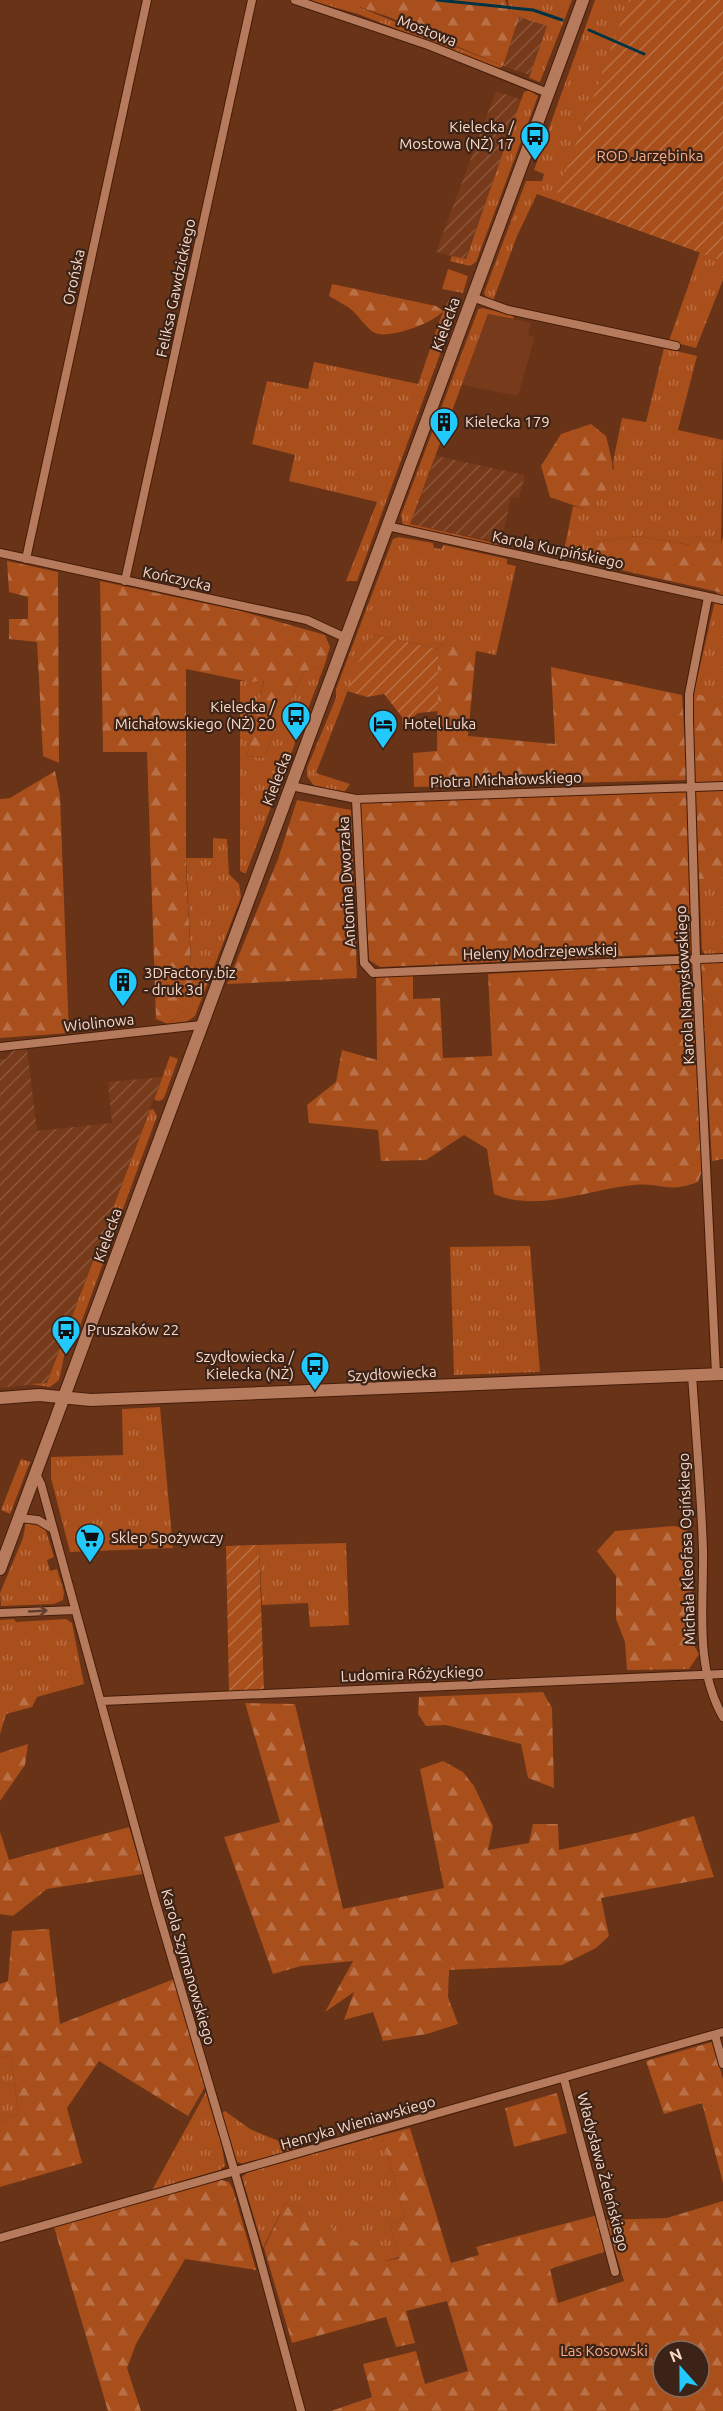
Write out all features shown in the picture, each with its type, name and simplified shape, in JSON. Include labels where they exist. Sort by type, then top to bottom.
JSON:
[{"type":"main road","name":"Kielecka","points":[[0,1569],[583,0]]},
{"type":"main road","name":"Szydłowiecka","points":[[0,1398],[39,1395],[63,1399],[208,1396],[720,1374]]},
{"type":"street","name":"Orońska","points":[[26,559],[147,0]]},
{"type":"street","name":"Feliksa Gawdzickiego","points":[[125,581],[252,0]]},
{"type":"street","name":"Mostowa","points":[[295,0],[428,45],[548,93]]},
{"type":"street","points":[[472,297],[508,310],[676,346]]},
{"type":"street","name":"Karola Kurpińskiego","points":[[387,526],[723,600]]},
{"type":"street","name":"Kończycka","points":[[0,553],[307,620],[346,638]]},
{"type":"street","name":"Karola Namysłowskiego","points":[[708,597],[689,694],[696,959],[720,1374]]},
{"type":"street","name":"Piotra Michałowskiego","points":[[291,786],[356,800],[723,786]]},
{"type":"street","name":"Antonina Dworzaka","points":[[356,800],[364,963]]},
{"type":"street","name":"Heleny Modrzejewskiej","points":[[364,963],[367,970],[373,973],[723,958]]},
{"type":"street","name":"Wiolinowa","points":[[0,1047],[201,1025]]},
{"type":"street","name":"Michała Kleofasa Ogińskiego","points":[[692,1376],[703,1551],[702,1626],[706,1674],[723,1718]]},
{"type":"street","name":"Karola Szymanowskiego","points":[[36,1473],[301,2411]]},
{"type":"street","points":[[19,1518],[38,1520],[53,1529]]},
{"type":"street","points":[[0,1613],[75,1610]]},
{"type":"street","name":"Ludomira Różyckiego","points":[[102,1701],[723,1674]]},
{"type":"street","points":[[719,2034],[723,2064]]},
{"type":"street","name":"Henryka Wieniawskiego","points":[[0,2238],[719,2034]]},
{"type":"street","name":"Władysława Żeleńskiego","points":[[564,2079],[615,2272]]},
{"type":"shaded area","points":[[519,17],[547,26],[530,75],[503,66]]},
{"type":"shaded area","points":[[496,91],[522,100],[465,259],[436,252]]},
{"type":"shaded area","points":[[488,314],[531,323],[528,335],[535,337],[518,396],[462,385]]},
{"type":"shaded area","points":[[436,456],[525,475],[519,498],[511,497],[501,543],[410,524]]},
{"type":"shaded area","points":[[27,1048],[37,1131],[112,1123],[108,1082],[162,1077],[47,1383],[0,1388],[0,1059],[6,1059],[14,1050]]},
{"type":"green space","points":[[309,0],[361,0],[359,7],[503,66],[500,68],[490,65],[358,14]]},
{"type":"green space","points":[[339,0],[505,0],[509,9],[519,17],[503,66],[389,17]]},
{"type":"green space","points":[[508,0],[572,0],[540,82],[529,78],[547,26],[519,17],[509,9]]},
{"type":"green space","name":"ROD Jarzębinka","points":[[595,0],[723,0],[723,280],[696,348],[669,341],[700,252],[537,194],[517,236],[493,301],[487,299],[484,293],[526,181],[542,181],[544,174],[534,170]]},
{"type":"green space","name":"ROD Jarzębinka","points":[[629,0],[723,0],[723,261],[555,200]]},
{"type":"green space","points":[[529,90],[538,96],[476,262],[470,266],[450,261],[452,256],[466,259],[524,92]]},
{"type":"green space","points":[[448,269],[468,276],[463,293],[442,289]]},
{"type":"green space","points":[[332,284],[436,306],[443,311],[430,321],[410,329],[379,334],[370,330],[350,309],[329,296]]},
{"type":"green space","points":[[450,298],[459,302],[357,581],[346,581],[377,502],[289,481],[295,455],[252,444],[267,381],[308,389],[314,362],[418,384],[443,311]]},
{"type":"green space","points":[[482,308],[512,315],[514,319],[488,314],[410,524],[500,544],[499,547],[403,526],[401,515],[478,310]]},
{"type":"green space","points":[[664,348],[697,356],[678,430],[723,440],[721,543],[695,536],[691,545],[638,536],[595,542],[590,563],[563,556],[573,506],[584,509],[614,468],[613,462],[622,418],[646,422]]},
{"type":"green space","points":[[591,424],[606,436],[613,470],[612,478],[604,493],[584,509],[550,497],[541,466],[561,434]]},
{"type":"green space","points":[[638,536],[690,545],[695,536],[721,543],[723,537],[723,593],[590,563],[595,542]]},
{"type":"green space","points":[[399,537],[433,543],[434,548],[441,549],[444,545],[507,559],[507,564],[516,566],[496,655],[442,644],[438,649],[376,635],[367,641],[316,773],[350,784],[343,794],[314,786],[307,776],[307,768],[336,698],[336,689],[393,539]]},
{"type":"green space","points":[[7,561],[58,572],[59,763],[43,756],[37,642],[9,639],[9,619],[28,619],[28,597],[9,592]]},
{"type":"green space","points":[[100,581],[241,611],[325,635],[330,647],[325,664],[304,672],[263,758],[247,756],[264,680],[250,682],[186,669],[186,869],[193,1004],[168,1024],[156,1019],[147,752],[103,752]]},
{"type":"green space","points":[[717,592],[723,593],[723,954],[705,955],[702,950],[692,701]]},
{"type":"green space","points":[[376,635],[438,649],[438,711],[418,713],[403,725],[402,717],[384,694],[367,697],[347,691],[367,641]]},
{"type":"green space","points":[[442,644],[476,650],[468,736],[555,744],[551,667],[682,695],[687,780],[414,787],[413,753],[437,751],[438,649]]},
{"type":"green space","points":[[325,664],[246,873],[244,873],[240,871],[240,681],[264,679],[247,756],[263,758],[304,672]]},
{"type":"green space","points":[[694,694],[723,699],[723,779],[696,780]]},
{"type":"green space","points":[[55,771],[60,796],[69,1033],[0,1038],[0,799],[10,798]]},
{"type":"green space","points":[[688,792],[692,953],[380,967],[369,960],[360,802]]},
{"type":"green space","points":[[696,792],[723,792],[723,877],[699,879]]},
{"type":"green space","points":[[297,800],[351,810],[357,978],[227,984],[278,859]]},
{"type":"green space","points":[[213,838],[227,839],[229,874],[239,884],[241,897],[195,1016],[185,1023],[168,1024],[193,1004],[186,858],[213,858]]},
{"type":"green space","points":[[723,962],[723,1159],[712,1161],[700,963]]},
{"type":"green space","points":[[693,963],[704,1164],[698,1182],[679,1187],[634,1185],[617,1187],[546,1201],[511,1199],[494,1194],[487,1149],[464,1135],[426,1160],[381,1161],[378,1130],[309,1123],[307,1105],[336,1082],[342,1050],[377,1060],[376,977],[413,975],[413,999],[440,998],[443,1058],[492,1056],[488,974]]},
{"type":"green space","points":[[170,1056],[178,1059],[164,1098],[160,1101],[154,1100]]},
{"type":"green space","points":[[153,1109],[157,1116],[80,1326],[68,1353],[65,1352],[59,1380],[50,1387],[30,1384],[47,1383],[150,1110]]},
{"type":"green space","points":[[530,1246],[540,1372],[454,1375],[450,1247]]},
{"type":"green space","points":[[160,1407],[173,1548],[70,1552],[51,1478],[51,1457],[123,1455],[122,1409]]},
{"type":"green space","points":[[21,1459],[30,1462],[10,1514],[1,1510]]},
{"type":"green space","points":[[26,1522],[33,1522],[45,1528],[54,1557],[47,1560],[50,1571],[57,1569],[64,1592],[63,1600],[54,1604],[1,1606],[0,1593],[23,1538]]},
{"type":"green space","points":[[673,1526],[686,1528],[694,1541],[689,1637],[699,1654],[689,1669],[627,1670],[625,1642],[616,1619],[616,1576],[597,1551],[615,1531]]},
{"type":"green space","points":[[346,1543],[349,1625],[310,1627],[308,1603],[262,1605],[259,1545]]},
{"type":"green space","points":[[259,1545],[264,1692],[229,1694],[226,1546]]},
{"type":"green space","points":[[14,1619],[16,1622],[66,1619],[72,1623],[84,1684],[37,1697],[0,1695],[0,1620]]},
{"type":"green space","points":[[543,1692],[552,1708],[554,1788],[528,1778],[521,1744],[446,1725],[426,1726],[418,1714],[419,1697]]},
{"type":"green space","points":[[0,1695],[37,1697],[32,1707],[6,1714],[0,1734]]},
{"type":"green space","points":[[245,1703],[295,1704],[343,1909],[444,1888],[420,1769],[443,1761],[463,1772],[474,1786],[493,1826],[488,1850],[529,1843],[533,1824],[558,1824],[559,1850],[636,1833],[694,1816],[714,1877],[601,1898],[609,1936],[596,1948],[562,1965],[449,1970],[448,1997],[458,2024],[427,2034],[383,2041],[373,2012],[344,2020],[354,1992],[325,2012],[353,1961],[301,1966],[273,1974],[224,1837],[280,1822]]},
{"type":"green space","points":[[28,1744],[25,1765],[0,1801],[0,1753]]},
{"type":"green space","points":[[129,1827],[143,1874],[47,1889],[13,1916],[0,1914],[0,1832],[9,1860]]},
{"type":"green space","points":[[49,1929],[60,2024],[174,1979],[205,2087],[188,2116],[99,2061],[67,2108],[82,2163],[0,2187],[0,2122],[18,2114],[11,2055],[0,2057],[0,1984],[8,1981],[12,1931]]},
{"type":"green space","points":[[712,2042],[723,2079],[723,2183],[702,2103],[664,2114],[646,2061]]},
{"type":"green space","points":[[11,2055],[18,2114],[0,2122],[0,2057]]},
{"type":"green space","points":[[206,2092],[222,2147],[225,2166],[217,2172],[151,2192]]},
{"type":"green space","points":[[557,2093],[567,2133],[514,2147],[505,2108]]},
{"type":"green space","points":[[225,2111],[250,2129],[298,2149],[243,2164],[237,2162],[220,2114]]},
{"type":"green space","name":"Las Kosowski","points":[[410,2128],[451,2263],[479,2255],[476,2247],[598,2215],[607,2251],[550,2269],[558,2303],[624,2281],[606,2220],[667,2218],[723,2201],[723,2411],[331,2411],[372,2397],[363,2364],[416,2351],[425,2384],[468,2371],[447,2301],[406,2311],[415,2343],[396,2347],[386,2317],[292,2343],[264,2248],[286,2202],[367,2248],[379,2244],[386,2261],[399,2258],[390,2224],[405,2218],[382,2135]]},
{"type":"green space","points":[[382,2135],[405,2218],[390,2224],[399,2257],[385,2261],[286,2202],[263,2248],[242,2177],[248,2172]]},
{"type":"green space","points":[[218,2179],[229,2182],[233,2189],[256,2270],[185,2259],[136,2344],[127,2368],[141,2411],[108,2411],[54,2227]]},
{"type":"waterway","points":[[437,0],[533,10],[562,20]]},
{"type":"waterway","points":[[589,30],[644,54]]},
{"type":"place","name":"Kielecka / Mostowa (NŻ) 17","points":[[535,162]]},
{"type":"place","name":"Kielecka 179","points":[[444,448]]},
{"type":"place","name":"Kielecka / Michałowskiego (NŻ) 20","points":[[296,742]]},
{"type":"place","name":"Hotel Luka","points":[[383,750]]},
{"type":"place","name":"3DFactory.biz - druk 3d","points":[[123,1008]]},
{"type":"place","name":"Pruszaków 22","points":[[66,1356]]},
{"type":"place","name":"Szydłowiecka / Kielecka (NŻ)","points":[[315,1392]]},
{"type":"place","name":"Sklep Spożywczy","points":[[90,1564]]}]
